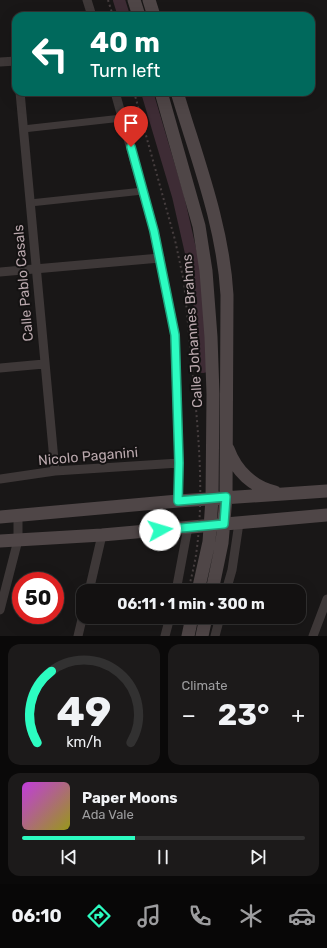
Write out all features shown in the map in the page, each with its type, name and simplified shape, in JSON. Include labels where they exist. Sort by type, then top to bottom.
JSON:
[{"type":"main road","points":[[134,0],[138,12]]},
{"type":"main road","points":[[149,0],[153,12]]},
{"type":"main road","name":"Calle Johannes Brahms","points":[[162,96],[199,226],[206,271],[211,337],[213,394],[212,499],[209,542],[200,584]]},
{"type":"main road","points":[[178,96],[211,204],[223,256],[227,295],[226,497],[222,543],[213,584]]},
{"type":"main road","points":[[227,445],[235,463],[247,478],[264,489],[283,494]]},
{"type":"main road","points":[[0,517],[226,497],[327,491]]},
{"type":"main road","points":[[0,541],[102,535],[327,514]]},
{"type":"main road","points":[[188,636],[191,624]]},
{"type":"main road","points":[[202,636],[205,624]]},
{"type":"street","points":[[87,0],[91,12]]},
{"type":"street","points":[[0,62],[12,61]]},
{"type":"street","name":"Calle Pablo Casals","points":[[20,96],[55,471]]},
{"type":"street","name":"Calle Johannes Brahms","points":[[116,96],[143,190],[160,258],[175,335],[179,463],[178,501]]},
{"type":"street","points":[[23,129],[122,118]]},
{"type":"street","points":[[30,202],[143,190]]},
{"type":"street","points":[[0,272],[160,258]]},
{"type":"street","points":[[0,368],[44,364]]},
{"type":"street","name":"Nicolo Paganini","points":[[0,479],[55,471],[179,463]]},
{"type":"street","points":[[0,610],[18,540],[18,515]]},
{"type":"street","points":[[228,584],[233,564],[238,523]]},
{"type":"street","points":[[177,584],[188,527]]},
{"type":"street","points":[[91,584],[102,535]]},
{"type":"street","points":[[313,636],[327,599]]},
{"type":"street","points":[[78,636],[81,624]]},
{"type":"street","points":[[165,636],[168,624]]},
{"type":"street","points":[[215,636],[218,624]]},
{"type":"path","points":[[108,0],[112,12]]},
{"type":"path","points":[[135,96],[176,240],[184,282],[199,456],[200,487],[196,556],[190,584]]},
{"type":"waterway","points":[[119,0],[123,12]]},
{"type":"waterway","points":[[148,96],[178,196],[196,275],[200,310],[203,367]]},
{"type":"route","points":[[131,147],[154,231],[175,335],[179,463],[178,501],[226,497],[224,524],[160,530]]}]
